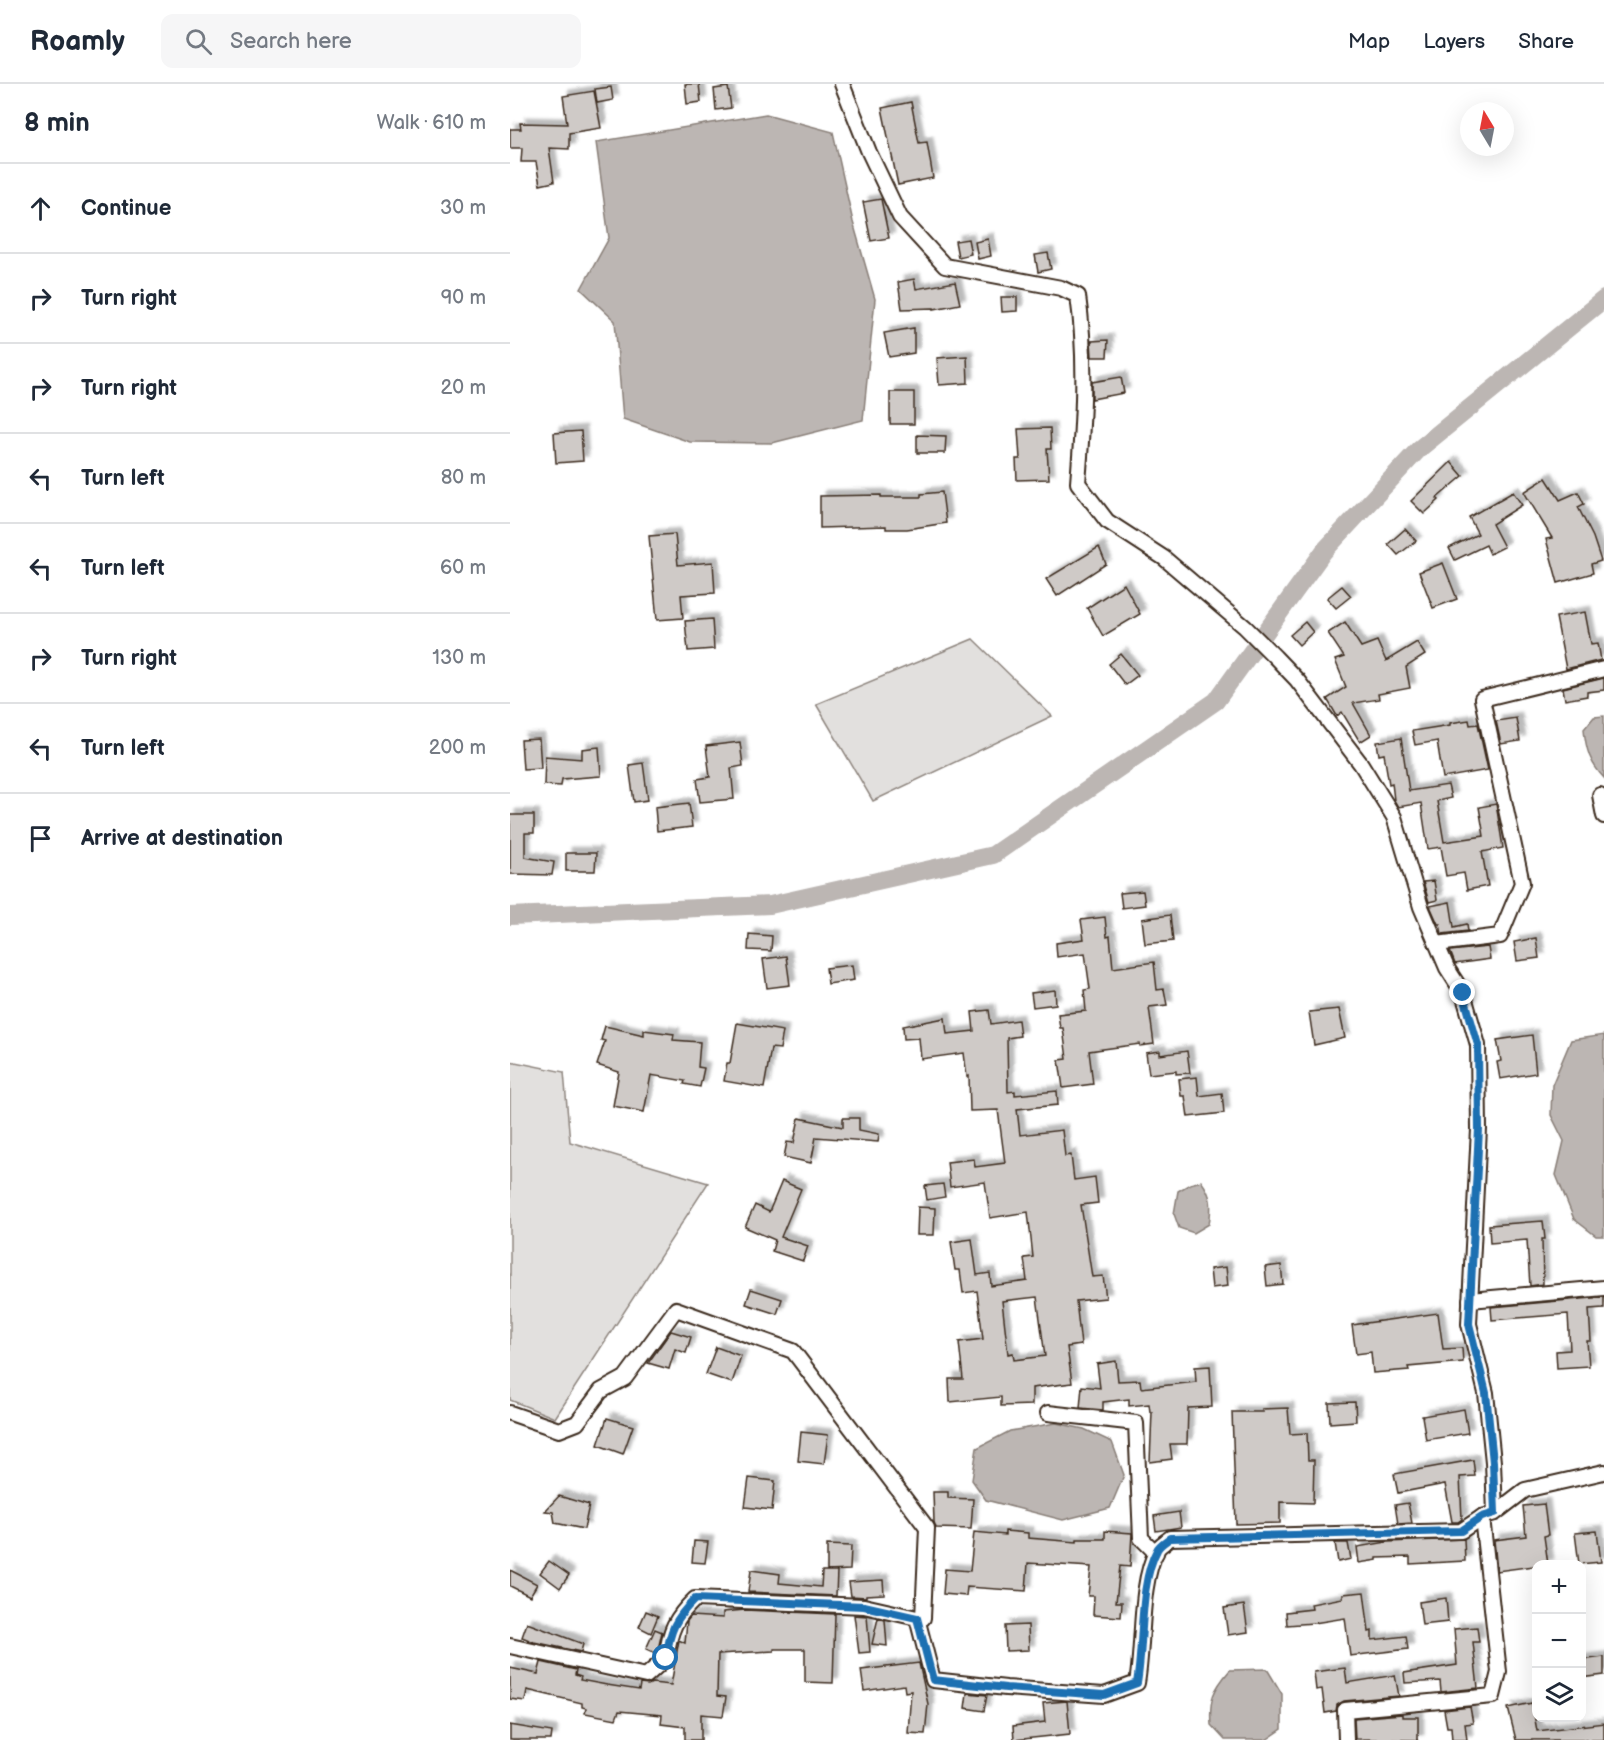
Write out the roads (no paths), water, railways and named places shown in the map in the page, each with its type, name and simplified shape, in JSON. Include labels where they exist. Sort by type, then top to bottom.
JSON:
[{"type":"street","points":[[842,84],[869,152],[900,217],[945,266],[1060,288],[1078,296],[1083,335],[1082,436],[1078,483],[1107,521],[1164,558],[1245,627],[1297,680],[1361,764],[1394,817],[1422,907],[1447,968],[1463,993],[1478,1045],[1479,1129],[1469,1324],[1486,1393],[1493,1462],[1489,1515],[1499,1672],[1493,1696],[1345,1710],[1346,1740]]},
{"type":"street","points":[[1437,944],[1500,936],[1522,883],[1482,699],[1584,672],[1604,669]]},
{"type":"street","points":[[1600,795],[1604,816]]},
{"type":"street","points":[[1470,1300],[1604,1288]]},
{"type":"street","points":[[510,1413],[559,1430],[577,1423],[601,1391],[625,1378],[676,1309],[793,1351],[927,1528],[923,1618]]},
{"type":"street","points":[[1048,1413],[1136,1423],[1141,1538],[1156,1553]]},
{"type":"street","points":[[510,1646],[646,1676],[666,1658],[669,1639],[679,1615],[695,1599],[864,1606],[917,1618],[933,1680],[1104,1695],[1137,1683],[1141,1660],[1146,1578],[1157,1548],[1170,1538],[1461,1531],[1525,1490],[1604,1472]]},
{"type":"waterway","points":[[510,916],[770,905],[993,855],[1216,701],[1324,551],[1419,449],[1604,299]]}]
